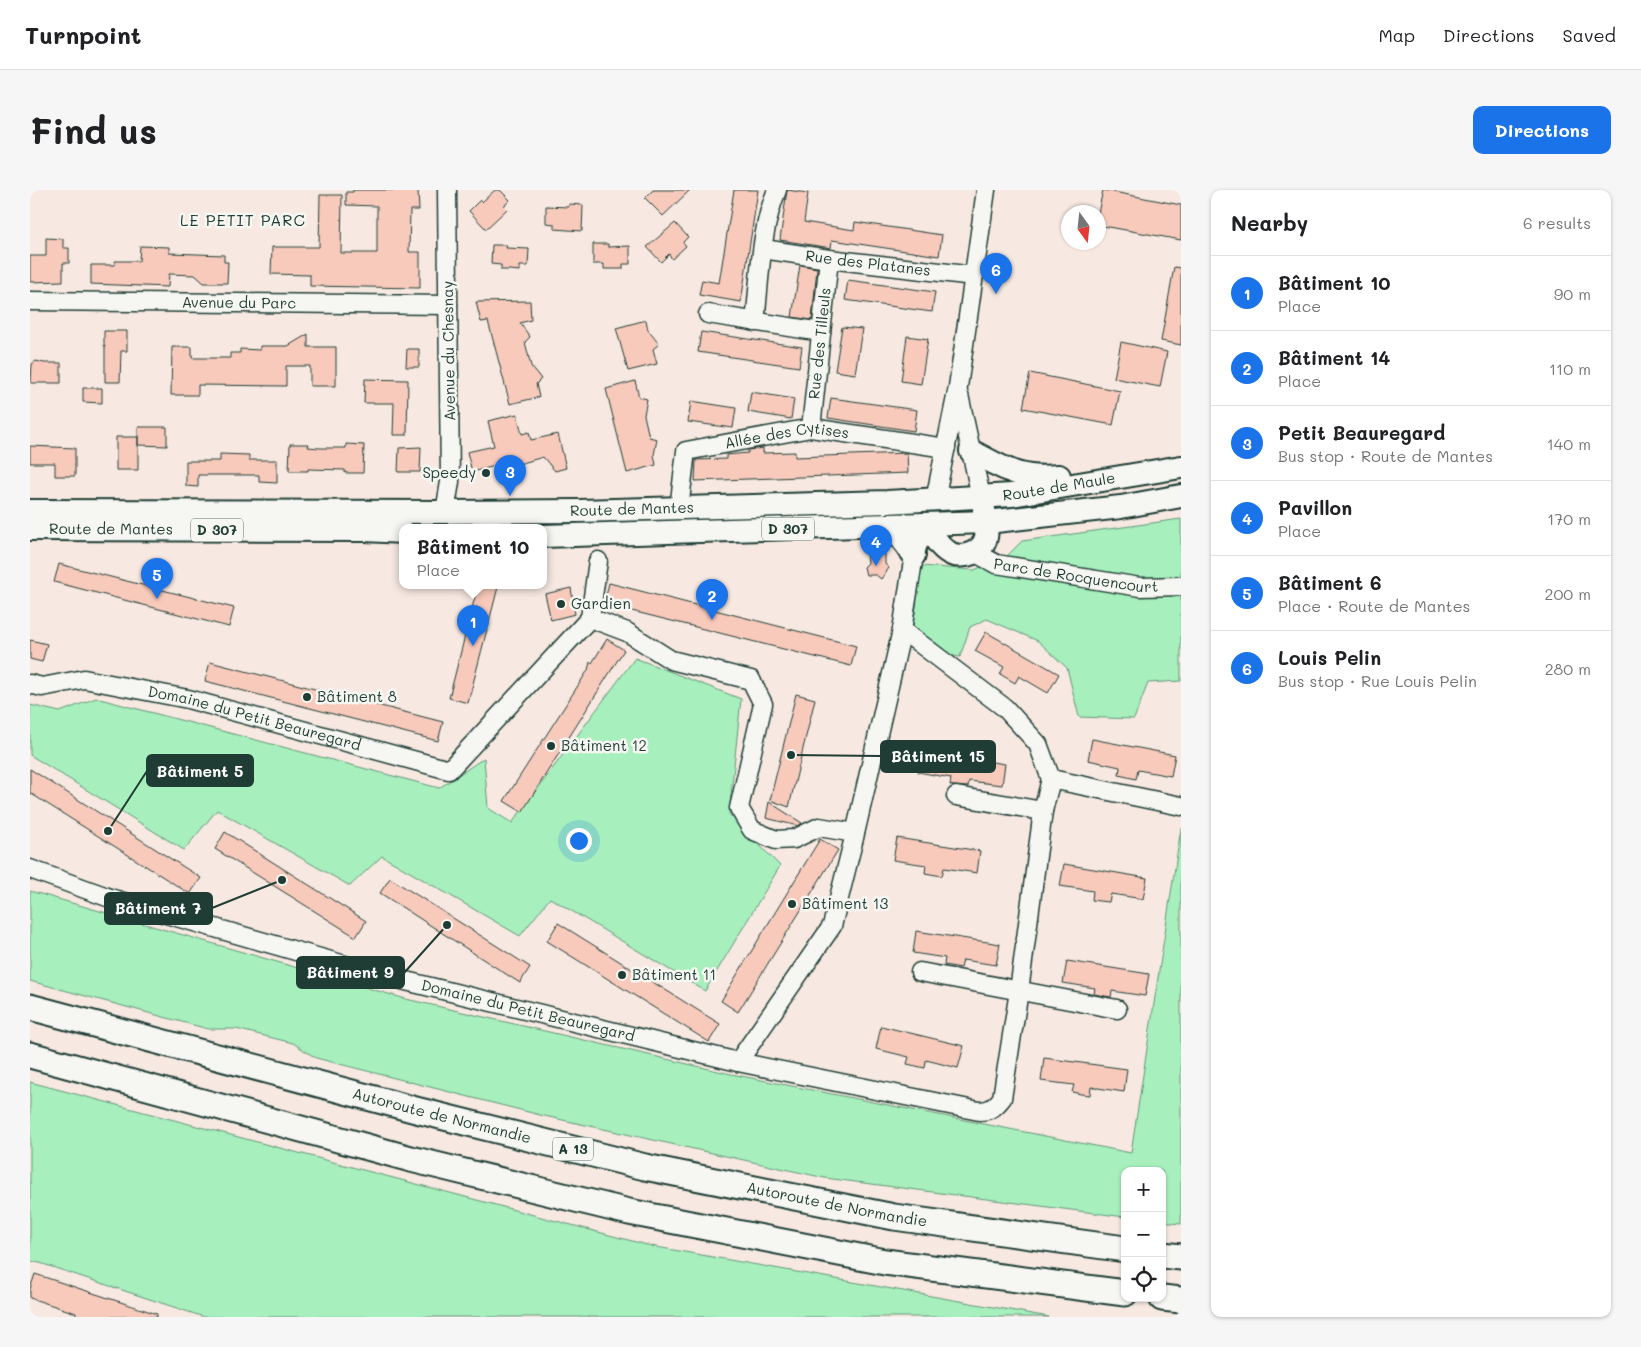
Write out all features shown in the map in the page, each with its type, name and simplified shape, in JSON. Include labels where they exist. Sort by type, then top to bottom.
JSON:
[{"type":"highway","name":"Autoroute de Normandie","points":[[30,1007],[416,1110],[645,1167],[894,1217],[1121,1249]]},
{"type":"highway","points":[[30,1055],[411,1160],[629,1212],[885,1262],[1121,1292]]},
{"type":"highway","points":[[1166,1255],[1181,1257]]},
{"type":"highway","points":[[1166,1298],[1181,1300]]},
{"type":"main road","points":[[971,451],[1020,476],[1041,478],[1085,474],[1094,482]]},
{"type":"main road","name":"Route de Maule","points":[[935,500],[1012,495],[1181,467]]},
{"type":"main road","name":"Route de Maule","points":[[987,522],[1121,507],[1181,496]]},
{"type":"main road","points":[[935,500],[926,524],[947,552],[963,556],[980,549],[987,534],[987,522],[981,497]]},
{"type":"main road","name":"Route de Mantes","points":[[30,511],[445,512],[679,509],[935,500]]},
{"type":"main road","name":"Route de Mantes","points":[[547,536],[987,522]]},
{"type":"main road","points":[[892,525],[914,555]]},
{"type":"main road","name":"Route de Mantes","points":[[30,529],[365,530],[399,532]]},
{"type":"street","name":"Avenue du Chesnay","points":[[445,512],[450,482],[447,190]]},
{"type":"street","points":[[755,322],[763,248],[770,206],[777,190]]},
{"type":"street","points":[[935,500],[958,387],[986,190]]},
{"type":"street","name":"Rue des Platanes","points":[[763,248],[830,259],[974,276]]},
{"type":"street","name":"Rue des Tilleuls","points":[[811,428],[830,259]]},
{"type":"street","name":"Avenue du Parc","points":[[30,301],[448,300]]},
{"type":"street","points":[[708,314],[821,332]]},
{"type":"street","points":[[958,387],[981,497]]},
{"type":"street","name":"Allée des Cytises","points":[[679,509],[686,451],[811,428],[946,448]]},
{"type":"street","points":[[738,1062],[832,926],[902,630],[914,555],[926,524]]},
{"type":"street","name":"Parc de Rocquencourt","points":[[974,552],[996,564],[1140,586],[1181,586]]},
{"type":"street","points":[[598,561],[590,618],[627,632],[671,660],[750,680],[763,704],[739,808],[752,830],[776,840],[794,839],[819,827],[855,833]]},
{"type":"street","name":"Domaine du Petit Beauregard","points":[[30,684],[42,687],[84,679],[188,699],[449,770],[590,618]]},
{"type":"street","points":[[902,630],[1005,708],[1038,744],[1051,779],[1181,806]]},
{"type":"street","name":"Domaine du Petit Beauregard","points":[[30,869],[110,898],[373,972],[738,1062],[979,1111],[987,1111],[996,1106],[1002,1098],[1019,991],[1043,811],[1051,779]]},
{"type":"street","points":[[956,796],[1043,811]]},
{"type":"street","points":[[920,972],[1117,1009]]},
{"type":"green space","points":[[1181,519],[1181,681],[1148,683],[1134,719],[1079,717],[1067,668],[1038,641],[987,619],[970,627],[960,657],[910,649],[921,566],[974,570],[1006,557],[1022,541]]},
{"type":"green space","points":[[635,658],[741,699],[729,814],[780,866],[705,991],[550,898],[520,936],[382,856],[350,886],[217,810],[184,850],[30,755],[30,705],[60,712],[96,698],[439,788],[484,758],[488,808],[512,823]]},
{"type":"green space","points":[[1181,828],[1181,1224],[1166,1222],[1166,1167],[1121,1167],[1121,1216],[825,1178],[540,1115],[316,1058],[293,1043],[236,1029],[208,1029],[30,981],[30,891],[406,999],[731,1074],[1131,1153]]},
{"type":"green space","points":[[30,1082],[651,1246],[1049,1317],[204,1317],[30,1261]]},
{"type":"building","points":[[353,190],[418,190],[419,210],[410,210],[409,252],[420,252],[420,288],[310,286],[310,275],[271,274],[272,247],[319,247],[320,195],[342,195],[341,253],[377,253],[377,206],[346,205],[346,192],[353,192]]},
{"type":"building","points":[[495,190],[500,190],[510,200],[504,206],[507,209],[486,229],[469,211],[480,200],[482,202]]},
{"type":"building","points":[[653,190],[690,190],[663,216],[645,198]]},
{"type":"building","points":[[734,190],[758,190],[741,302],[699,295],[702,280],[719,283]]},
{"type":"building","points":[[787,190],[808,193],[804,222],[854,230],[855,222],[942,235],[939,256],[832,240],[831,248],[780,240]]},
{"type":"building","points":[[1103,190],[1181,205],[1181,240],[1106,226],[1106,205],[1100,205]]},
{"type":"building","points":[[569,204],[583,205],[582,231],[554,229],[554,224],[546,223],[546,206],[569,207]]},
{"type":"building","points":[[675,223],[688,237],[683,242],[686,246],[672,259],[669,254],[661,262],[647,247]]},
{"type":"building","points":[[46,238],[63,239],[63,248],[69,248],[69,263],[63,263],[63,281],[30,282],[30,256],[46,256]]},
{"type":"building","points":[[593,244],[608,244],[608,247],[630,246],[630,264],[623,264],[623,269],[604,269],[604,264],[593,264]]},
{"type":"building","points":[[492,245],[507,245],[506,248],[529,249],[528,266],[520,266],[520,271],[501,270],[501,265],[491,264]]},
{"type":"building","points":[[140,246],[169,247],[169,253],[224,255],[224,262],[228,262],[227,283],[204,283],[195,275],[169,274],[168,287],[91,284],[91,265],[115,265],[115,261],[139,261]]},
{"type":"building","points":[[800,265],[817,268],[812,320],[792,317]]},
{"type":"building","points":[[1174,267],[1181,268],[1181,345],[1161,341]]},
{"type":"building","points":[[848,280],[935,292],[932,312],[845,300]]},
{"type":"building","points":[[530,301],[531,320],[520,323],[530,337],[525,342],[531,366],[541,379],[536,384],[539,397],[510,404],[488,321],[481,322],[476,302]]},
{"type":"building","points":[[646,320],[648,330],[659,344],[653,349],[657,364],[628,371],[616,328]]},
{"type":"building","points":[[842,327],[862,329],[855,374],[835,371]]},
{"type":"building","points":[[104,331],[127,331],[127,351],[121,351],[120,382],[105,382]]},
{"type":"building","points":[[701,332],[802,347],[799,367],[698,352]]},
{"type":"building","points":[[308,334],[308,347],[336,347],[336,386],[310,386],[310,366],[286,366],[286,386],[198,385],[198,395],[171,395],[172,347],[192,347],[192,358],[230,358],[230,353],[240,353],[240,349],[260,350],[260,346],[288,346]]},
{"type":"building","points":[[907,336],[928,339],[921,384],[901,381]]},
{"type":"building","points":[[1121,342],[1167,352],[1160,387],[1114,378]]},
{"type":"building","points":[[407,349],[419,349],[419,367],[406,367]]},
{"type":"building","points":[[36,361],[61,363],[61,383],[31,383],[32,364]]},
{"type":"building","points":[[1030,373],[1120,391],[1113,425],[1023,408]]},
{"type":"building","points":[[365,379],[408,380],[407,435],[393,435],[394,403],[364,403]]},
{"type":"building","points":[[635,381],[639,397],[647,399],[644,415],[649,437],[657,439],[654,455],[656,465],[627,473],[606,389]]},
{"type":"building","points":[[83,388],[102,388],[102,403],[83,402]]},
{"type":"building","points":[[751,392],[794,399],[791,419],[748,412]]},
{"type":"building","points":[[831,398],[917,410],[914,431],[828,418]]},
{"type":"building","points":[[691,401],[736,408],[733,428],[688,422]]},
{"type":"building","points":[[517,414],[522,434],[529,432],[531,440],[558,434],[566,468],[555,471],[543,457],[519,464],[518,460],[472,472],[467,452],[494,446],[488,421]]},
{"type":"building","points":[[138,427],[167,427],[167,446],[138,445]]},
{"type":"building","points":[[116,437],[138,437],[138,470],[116,470]]},
{"type":"building","points":[[290,444],[309,444],[308,447],[320,448],[346,448],[346,444],[364,445],[363,473],[345,473],[345,470],[308,469],[308,471],[289,471]]},
{"type":"building","points":[[30,446],[75,448],[75,476],[55,476],[55,463],[30,463]]},
{"type":"building","points":[[421,447],[420,472],[398,472],[399,448]]},
{"type":"building","points":[[763,448],[763,453],[795,452],[795,457],[907,453],[908,473],[695,481],[696,460],[726,459],[726,455],[748,453],[748,450]]},
{"type":"building","points":[[220,454],[249,455],[249,460],[277,460],[277,483],[259,482],[259,475],[198,475],[198,487],[186,486],[186,461],[220,461]]},
{"type":"building","points":[[885,554],[885,564],[889,568],[881,579],[876,575],[866,575],[864,567],[868,563],[867,555],[873,558],[875,555]]},
{"type":"building","points":[[59,564],[234,608],[229,627],[54,582]]},
{"type":"building","points":[[609,583],[856,646],[851,666],[604,604]]},
{"type":"building","name":"Gardien","points":[[571,588],[575,614],[551,620],[545,594]]},
{"type":"building","points":[[477,589],[497,589],[468,703],[449,698]]},
{"type":"building","points":[[986,632],[1059,674],[1048,693],[1019,676],[1015,683],[1000,674],[1004,667],[975,651]]},
{"type":"building","name":"Bâtiment 12","points":[[607,639],[624,650],[522,812],[504,801],[588,670],[590,662],[592,663]]},
{"type":"building","points":[[30,640],[47,644],[42,662],[30,659]]},
{"type":"building","name":"Bâtiment 8","points":[[210,662],[443,722],[438,741],[205,681]]},
{"type":"building","points":[[796,694],[815,699],[789,807],[770,800]]},
{"type":"building","points":[[1092,739],[1175,755],[1171,776],[1138,770],[1136,779],[1119,775],[1120,767],[1088,760]]},
{"type":"building","points":[[922,751],[1005,764],[1002,785],[969,781],[968,787],[954,786],[950,785],[951,778],[918,772]]},
{"type":"building","points":[[30,769],[201,878],[190,894],[30,793]]},
{"type":"building","points":[[769,802],[802,823],[798,826],[766,818]]},
{"type":"building","points":[[225,832],[366,921],[356,937],[215,849]]},
{"type":"building","points":[[897,838],[980,851],[977,873],[944,868],[942,876],[925,873],[926,865],[893,860]]},
{"type":"building","name":"Bâtiment 13","points":[[820,839],[838,850],[738,1012],[721,1001]]},
{"type":"building","points":[[1064,864],[1147,878],[1143,899],[1111,894],[1109,902],[1092,900],[1093,891],[1060,886]]},
{"type":"building","points":[[390,878],[530,967],[520,983],[380,893]]},
{"type":"building","name":"Bâtiment 11","points":[[558,923],[720,1024],[709,1042],[547,941]]},
{"type":"building","points":[[916,931],[1000,944],[996,965],[963,960],[961,968],[944,965],[945,958],[913,953]]},
{"type":"building","points":[[1067,961],[1149,974],[1145,996],[1112,991],[1111,997],[1094,994],[1095,988],[1063,983]]},
{"type":"building","points":[[881,1026],[964,1046],[958,1068],[926,1060],[925,1068],[907,1064],[909,1057],[876,1049]]},
{"type":"building","points":[[1044,1058],[1127,1069],[1124,1092],[1091,1087],[1090,1095],[1081,1094],[1072,1092],[1074,1085],[1041,1081]]},
{"type":"building","points":[[35,1274],[157,1314],[157,1317],[75,1317],[76,1313],[30,1298],[30,1289]]},
{"type":"place","name":"Louis Pelin","points":[[996,294]]},
{"type":"place","name":"Speedy","points":[[486,473]]},
{"type":"place","name":"Petit Beauregard","points":[[510,496]]},
{"type":"place","name":"Pavillon","points":[[876,566]]},
{"type":"place","name":"Bâtiment 6","points":[[157,599]]},
{"type":"place","name":"Gardien","points":[[561,604]]},
{"type":"place","name":"Bâtiment 14","points":[[712,620]]},
{"type":"place","name":"Bâtiment 10","points":[[473,646]]},
{"type":"place","name":"Bâtiment 8","points":[[307,697]]},
{"type":"place","name":"Bâtiment 12","points":[[551,746]]},
{"type":"place","name":"Bâtiment 15","points":[[791,755]]},
{"type":"place","name":"Bâtiment 5","points":[[108,831]]},
{"type":"place","name":"Bâtiment 7","points":[[282,880]]},
{"type":"place","name":"Bâtiment 13","points":[[792,904]]},
{"type":"place","name":"Bâtiment 9","points":[[447,925]]},
{"type":"place","name":"Bâtiment 11","points":[[622,975]]},
{"type":"district","name":"LE PETIT PARC","points":[[243,220]]}]
